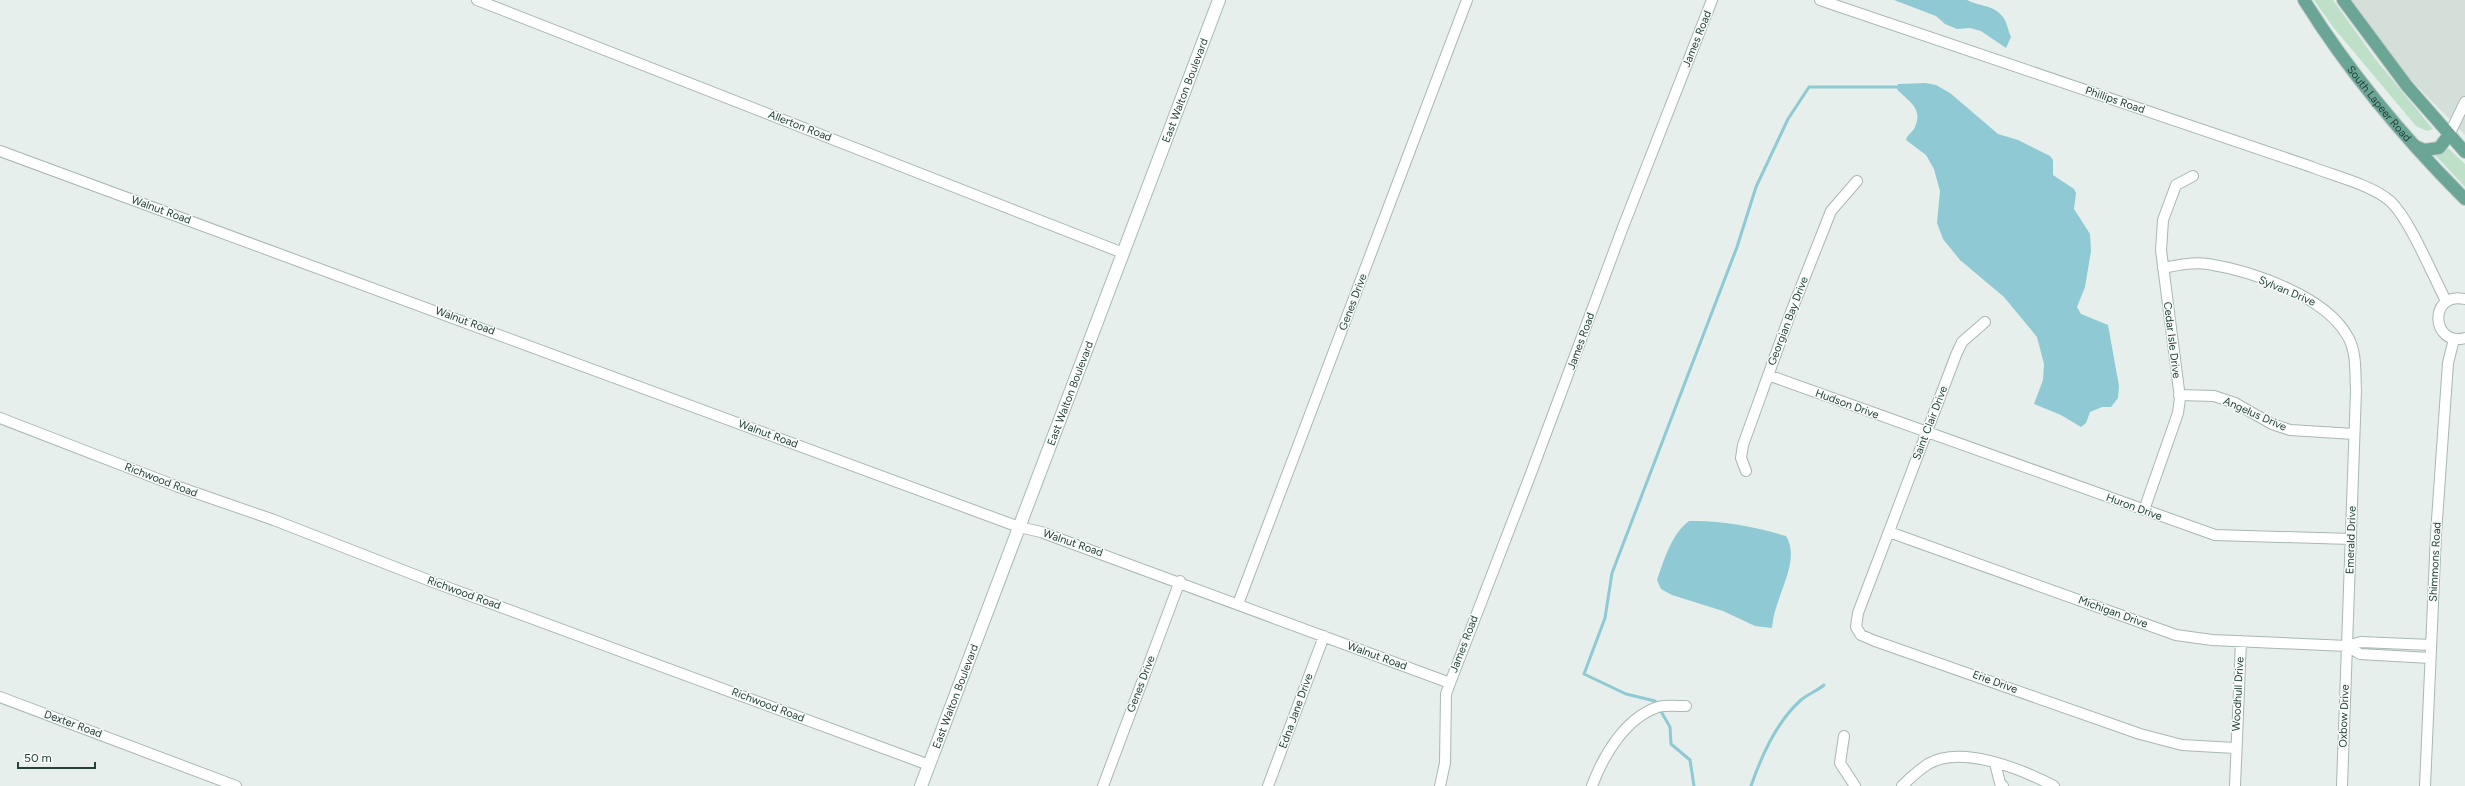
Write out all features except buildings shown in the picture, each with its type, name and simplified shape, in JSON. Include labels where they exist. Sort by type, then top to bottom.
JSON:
[{"type":"main road","name":"East Walton Boulevard","points":[[921,786],[1219,0]]},
{"type":"main road","name":"South Lapeer Road","points":[[2304,0],[2356,74],[2415,146],[2465,199]]},
{"type":"main road","points":[[2343,0],[2383,55],[2449,136],[2465,152]]},
{"type":"main road","points":[[2415,146],[2432,150],[2439,148],[2449,136]]},
{"type":"street","name":"Allerton Road","points":[[477,0],[1123,253]]},
{"type":"street","name":"Genes Drive","points":[[1238,604],[1467,0]]},
{"type":"street","name":"James Road","points":[[1450,683],[1530,476],[1623,227],[1712,0]]},
{"type":"street","name":"Phillips Road","points":[[1820,0],[2312,167],[2379,194],[2390,201],[2401,215],[2446,301]]},
{"type":"street","points":[[2449,136],[2465,102]]},
{"type":"street","name":"Walnut Road","points":[[0,151],[1019,527],[1041,532],[1180,581],[1450,683]]},
{"type":"street","name":"Cedar Isle Drive","points":[[2144,510],[2178,413],[2179,395],[2163,268],[2161,236],[2170,198],[2176,184],[2193,176]]},
{"type":"street","name":"Georgian Bay Drive","points":[[1746,471],[1741,458],[1743,445],[1768,375],[1831,211],[1857,181]]},
{"type":"street","name":"Sylvan Drive","points":[[2163,268],[2193,264],[2234,270],[2294,291],[2322,306],[2333,316],[2349,337],[2355,358],[2354,434]]},
{"type":"street","points":[[2465,299],[2457,298],[2446,301],[2440,310],[2438,322],[2444,333],[2454,339],[2465,338]]},
{"type":"street","name":"Saint Clair Drive","points":[[1889,532],[1926,432],[1962,342],[1985,322]]},
{"type":"street","name":"Shimmons Road","points":[[2425,786],[2436,534],[2447,378],[2454,339]]},
{"type":"street","name":"Hudson Drive","points":[[1768,375],[1926,432]]},
{"type":"street","name":"Angelus Drive","points":[[2179,395],[2214,396],[2235,403],[2272,424],[2290,430],[2354,434]]},
{"type":"street","name":"Richwood Road","points":[[0,418],[176,486],[274,520],[434,582],[930,765]]},
{"type":"street","name":"Huron Drive","points":[[1926,432],[2216,535],[2351,539]]},
{"type":"street","name":"Emerald Drive","points":[[2347,646],[2354,434]]},
{"type":"street","name":"Michigan Drive","points":[[1889,532],[2176,635],[2241,641],[2347,646],[2362,642],[2431,645]]},
{"type":"street","name":"Erie Drive","points":[[1889,532],[1858,613],[1856,627],[1861,635],[2140,734],[2182,744],[2235,748]]},
{"type":"street","name":"Genes Drive","points":[[1102,786],[1180,581]]},
{"type":"street","name":"Edna Jane Drive","points":[[1268,786],[1324,636]]},
{"type":"street","name":"Woodhull Drive","points":[[2235,748],[2241,641]]},
{"type":"street","name":"Michigan Drive","points":[[2347,646],[2360,654],[2430,658]]},
{"type":"street","name":"Oxbow Drive","points":[[2342,786],[2347,646]]},
{"type":"street","points":[[1441,781],[1445,763],[1446,694],[1450,683]]},
{"type":"street","name":"Dexter Road","points":[[0,697],[236,786]]},
{"type":"street","points":[[1592,786],[1599,768],[1610,749],[1634,723],[1646,713],[1659,707],[1686,706]]},
{"type":"street","points":[[1844,736],[1840,762],[1855,786]]},
{"type":"street","points":[[2235,748],[2235,786]]},
{"type":"street","points":[[1902,786],[1929,764],[1947,758],[1964,756],[1995,763],[2054,786]]},
{"type":"street","points":[[1995,763],[2000,782],[2003,786]]},
{"type":"shaded area","points":[[2349,0],[2465,0],[2465,135],[2408,77]]},
{"type":"green space","points":[[2314,0],[2333,0],[2376,60],[2433,129],[2427,131],[2416,126],[2333,27]]},
{"type":"green space","points":[[2447,147],[2465,164],[2465,187],[2436,156]]},
{"type":"water","points":[[1894,0],[1967,0],[1999,12],[2004,18],[2011,37],[2006,48],[1981,31],[1970,28],[1957,29],[1945,24],[1936,16]]},
{"type":"water","points":[[1925,83],[1936,85],[1950,93],[1998,134],[2018,140],[2050,156],[2053,160],[2053,175],[2074,189],[2076,193],[2074,209],[2090,234],[2091,251],[2085,287],[2077,307],[2081,314],[2108,325],[2119,386],[2118,398],[2111,407],[2102,407],[2090,412],[2086,423],[2081,427],[2061,415],[2034,404],[2043,380],[2044,364],[2037,337],[2004,297],[1960,260],[1943,239],[1937,223],[1940,191],[1934,169],[1926,155],[1906,140],[1915,127],[1917,120],[1916,109],[1897,89],[1898,84]]},
{"type":"water","points":[[1689,521],[1738,525],[1786,536],[1790,546],[1791,557],[1786,580],[1777,604],[1772,628],[1755,626],[1723,611],[1672,595],[1661,589],[1657,580],[1666,556],[1678,532]]},
{"type":"waterway","points":[[1694,786],[1690,760],[1671,744],[1670,727],[1655,701],[1626,694],[1584,674],[1605,618],[1612,573],[1737,247],[1756,187],[1788,119],[1809,87],[1897,87]]},
{"type":"waterway","points":[[1751,786],[1765,752],[1784,718],[1801,700],[1824,685]]}]
